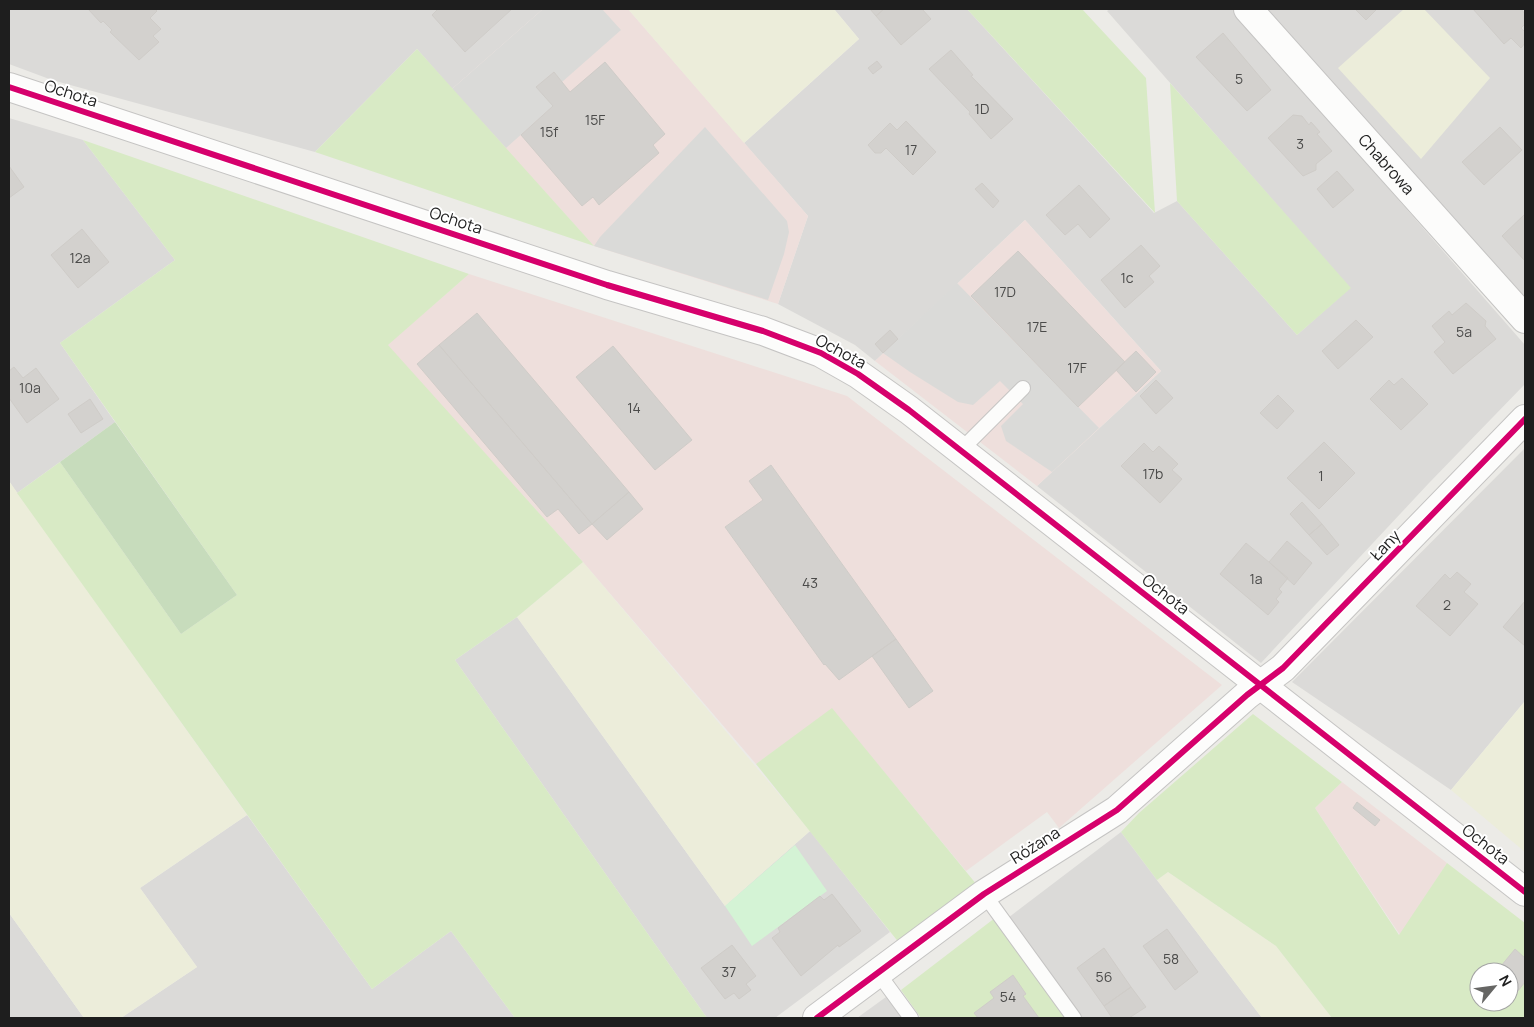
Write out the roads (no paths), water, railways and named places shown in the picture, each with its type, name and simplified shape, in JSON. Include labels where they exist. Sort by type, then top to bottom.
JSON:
[{"type":"street","name":"Chabrowa","points":[[1248,9],[1525,320]]},
{"type":"street","name":"Ochota","points":[[9,87],[607,285],[763,331],[821,352],[879,389],[960,450],[1525,892]]},
{"type":"street","name":"Łany","points":[[1259,685],[1283,668],[1338,614],[1525,419]]},
{"type":"street","name":"Różana","points":[[818,1018],[984,894],[1117,810],[1259,685]]},
{"type":"lane","points":[[960,450],[1023,388]]},
{"type":"lane","points":[[984,894],[1074,1018]]},
{"type":"lane","points":[[878,973],[911,1018]]}]
